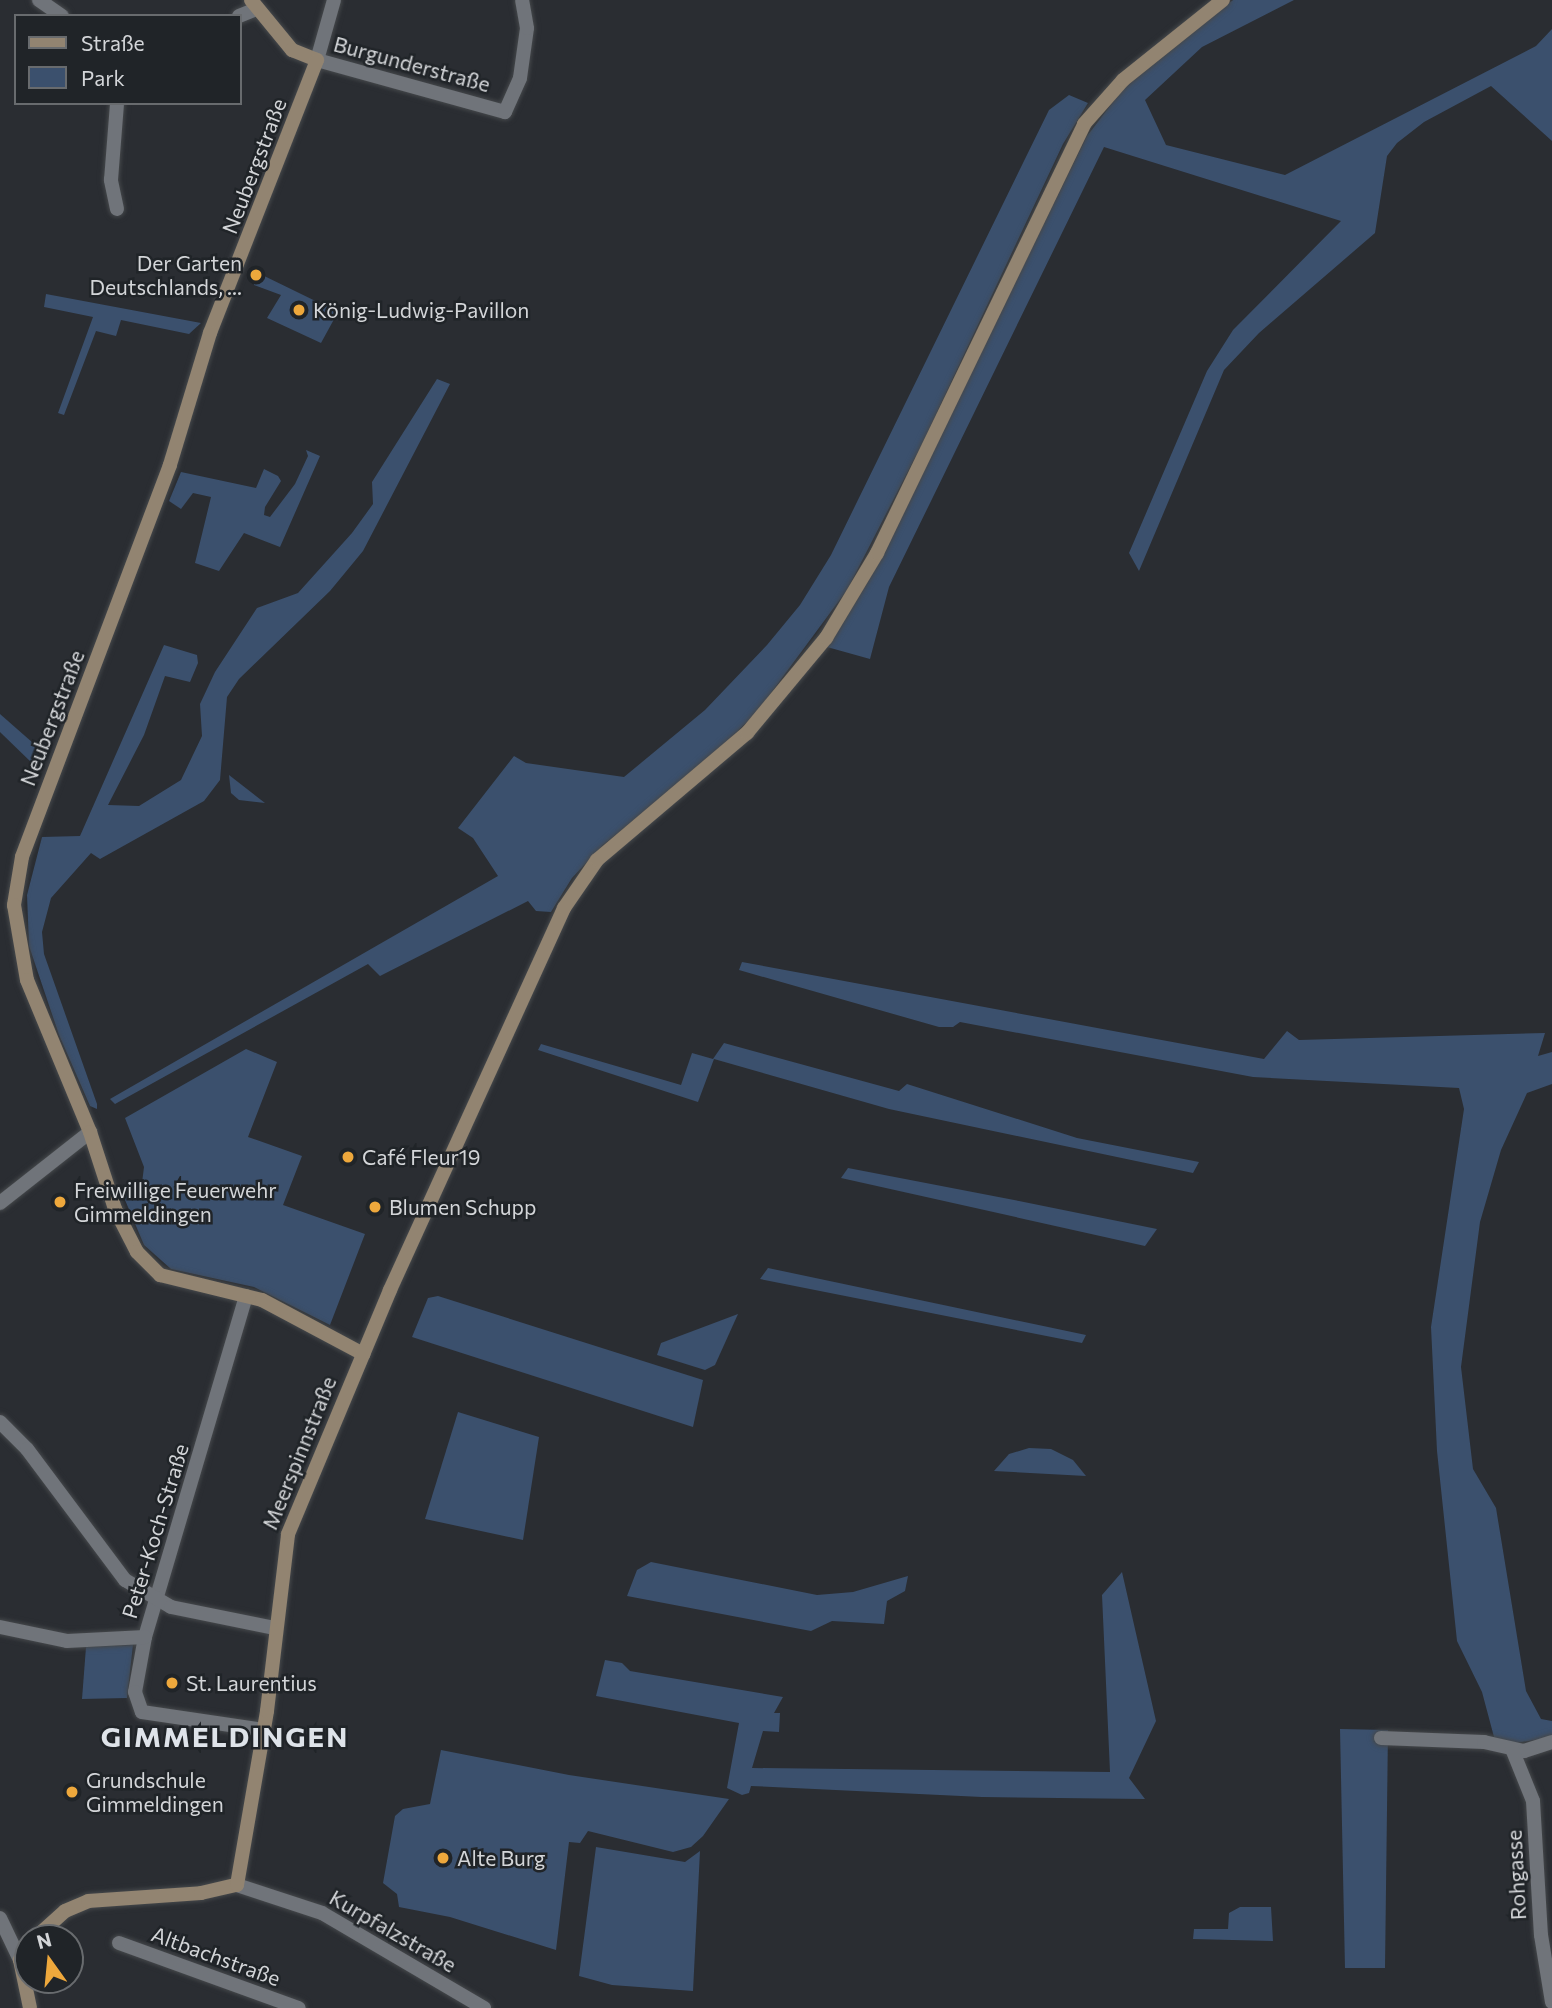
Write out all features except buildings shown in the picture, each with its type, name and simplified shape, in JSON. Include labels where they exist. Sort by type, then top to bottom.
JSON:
[{"type":"street","points":[[39,0],[59,14]]},
{"type":"street","name":"Neubergstraße","points":[[334,0],[317,60],[210,333],[170,465],[22,857],[14,905],[18,948],[52,1049],[90,1132],[115,1209],[149,1266],[177,1283],[246,1296],[292,1313],[340,1346],[363,1354]]},
{"type":"street","name":"Burgunderstraße","points":[[317,60],[505,112],[520,78],[527,28],[522,0]]},
{"type":"street","name":"Meerspinnstraße","points":[[237,1885],[264,1730],[274,1628],[288,1534],[350,1383],[521,995],[575,887],[597,860],[738,741],[826,638],[877,553],[1084,124],[1123,80],[1223,0]]},
{"type":"street","points":[[254,5],[292,50],[317,60]]},
{"type":"street","points":[[117,105],[111,180],[117,209]]},
{"type":"street","points":[[0,1203],[90,1132]]},
{"type":"street","name":"Peter-Koch-Straße","points":[[0,1627],[67,1642],[145,1637],[158,1601],[246,1296]]},
{"type":"street","points":[[0,1422],[27,1450],[116,1572],[158,1601],[274,1628]]},
{"type":"street","points":[[145,1637],[135,1692],[142,1712],[264,1730]]},
{"type":"street","points":[[1381,1738],[1484,1742],[1524,1751],[1552,1742]]},
{"type":"street","name":"Rohgasse","points":[[1512,1749],[1532,1801],[1541,1935],[1552,2002]]},
{"type":"street","points":[[51,1924],[65,1911],[88,1900],[201,1893],[237,1885]]},
{"type":"street","name":"Kurpfalzstraße","points":[[237,1885],[323,1913],[484,2008]]},
{"type":"street","points":[[0,1918],[14,1947]]},
{"type":"street","name":"Altbachstraße","points":[[118,1943],[299,2008]]},
{"type":"green space","points":[[1233,0],[1294,0],[1202,47],[1145,100],[1166,145],[1285,175],[1536,46],[1552,29],[1552,141],[1491,86],[1424,122],[1397,143],[1387,156],[1375,233],[1259,333],[1224,370],[1139,571],[1129,553],[1207,371],[1233,330],[1341,221],[1104,147],[889,587],[870,659],[827,647],[868,582],[1087,136],[1123,89]]},
{"type":"green space","points":[[1069,95],[1088,103],[1063,144],[922,444],[847,590],[756,713],[710,758],[603,845],[572,878],[551,912],[536,911],[528,901],[380,976],[368,964],[115,1104],[110,1099],[498,876],[473,838],[458,828],[514,756],[526,763],[624,777],[705,710],[767,645],[800,605],[831,555],[1049,110]]},
{"type":"green space","points":[[254,271],[338,312],[321,343],[267,318],[281,295],[254,285]]},
{"type":"green space","points":[[46,294],[201,323],[189,334],[121,320],[116,336],[96,331],[64,415],[58,413],[93,317],[44,307]]},
{"type":"green space","points":[[437,379],[450,384],[363,551],[330,591],[239,679],[227,697],[220,780],[204,801],[100,859],[91,853],[51,898],[42,932],[44,954],[97,1109],[90,1106],[59,1035],[29,946],[27,895],[42,837],[80,836],[164,645],[197,655],[198,663],[190,682],[165,676],[144,735],[108,805],[139,806],[181,780],[202,736],[200,704],[215,672],[257,608],[298,593],[352,533],[373,504],[372,482]]},
{"type":"green space","points":[[306,450],[320,456],[280,547],[244,533],[219,571],[195,563],[211,497],[193,493],[181,509],[169,501],[181,472],[256,488],[264,469],[278,476],[281,481],[265,507],[264,515],[270,517],[295,484],[308,456]]},
{"type":"green space","points":[[0,714],[41,750],[34,765],[0,732]]},
{"type":"green space","points":[[229,775],[265,803],[239,800],[231,793]]},
{"type":"green space","points":[[742,962],[1264,1059],[1287,1031],[1299,1040],[1545,1033],[1538,1056],[1552,1052],[1552,1084],[1527,1093],[1501,1150],[1480,1222],[1461,1367],[1473,1469],[1496,1508],[1526,1691],[1541,1719],[1552,1721],[1552,1737],[1516,1743],[1494,1737],[1482,1692],[1457,1641],[1437,1451],[1431,1327],[1464,1109],[1459,1088],[1253,1077],[960,1022],[953,1027],[939,1027],[739,970]]},
{"type":"green space","points":[[724,1043],[899,1091],[907,1084],[1077,1138],[1199,1162],[1193,1173],[889,1109],[714,1059],[698,1102],[538,1050],[541,1044],[681,1085],[692,1053],[713,1059]]},
{"type":"green space","points":[[246,1049],[277,1062],[248,1137],[302,1156],[283,1205],[365,1234],[330,1325],[254,1287],[171,1269],[144,1245],[125,1200],[127,1181],[142,1183],[144,1167],[125,1118]]},
{"type":"green space","points":[[848,1168],[1157,1229],[1145,1246],[841,1178]]},
{"type":"green space","points":[[768,1268],[1086,1335],[1082,1343],[760,1279]]},
{"type":"green space","points":[[438,1296],[703,1380],[693,1427],[412,1337],[428,1298]]},
{"type":"green space","points":[[738,1314],[715,1365],[705,1370],[657,1355],[661,1343]]},
{"type":"green space","points":[[458,1412],[539,1437],[523,1540],[425,1519]]},
{"type":"green space","points":[[1029,1448],[1051,1449],[1073,1460],[1086,1476],[994,1471],[1009,1454]]},
{"type":"green space","points":[[651,1562],[817,1595],[853,1592],[908,1576],[905,1591],[887,1601],[884,1624],[832,1621],[811,1631],[627,1596],[637,1570]]},
{"type":"green space","points":[[1122,1572],[1156,1721],[1129,1778],[1145,1799],[982,1797],[751,1786],[749,1793],[742,1795],[727,1788],[739,1723],[596,1696],[605,1660],[622,1663],[630,1671],[783,1697],[774,1713],[780,1713],[779,1732],[763,1731],[752,1768],[1110,1772],[1102,1595]]},
{"type":"green space","points":[[133,1645],[127,1698],[82,1699],[86,1647]]},
{"type":"green space","points":[[1340,1729],[1388,1730],[1385,1968],[1345,1968]]},
{"type":"green space","points":[[441,1750],[569,1775],[729,1799],[703,1836],[691,1847],[673,1852],[588,1831],[580,1843],[569,1842],[556,1950],[450,1917],[399,1907],[397,1894],[383,1883],[395,1816],[403,1809],[430,1804]]},
{"type":"green space","points":[[596,1847],[685,1862],[700,1851],[693,1991],[612,1985],[579,1976]]},
{"type":"green space","points":[[1240,1907],[1271,1907],[1273,1941],[1193,1939],[1194,1929],[1228,1929],[1229,1913]]},
{"type":"place","name":"Der Garten Deutschlands, ...","points":[[256,275]]},
{"type":"place","name":"König-Ludwig-Pavillon","points":[[299,310]]},
{"type":"place","name":"Café Fleur19","points":[[348,1157]]},
{"type":"place","name":"Freiwillige Feuerwehr Gimmeldingen","points":[[60,1202]]},
{"type":"place","name":"Blumen Schupp","points":[[375,1207]]},
{"type":"place","name":"St. Laurentius","points":[[172,1683]]},
{"type":"place","name":"Grundschule Gimmeldingen","points":[[72,1792]]},
{"type":"place","name":"Alte Burg","points":[[443,1858]]},
{"type":"district","name":"GIMMELDINGEN","points":[[225,1736]]}]
